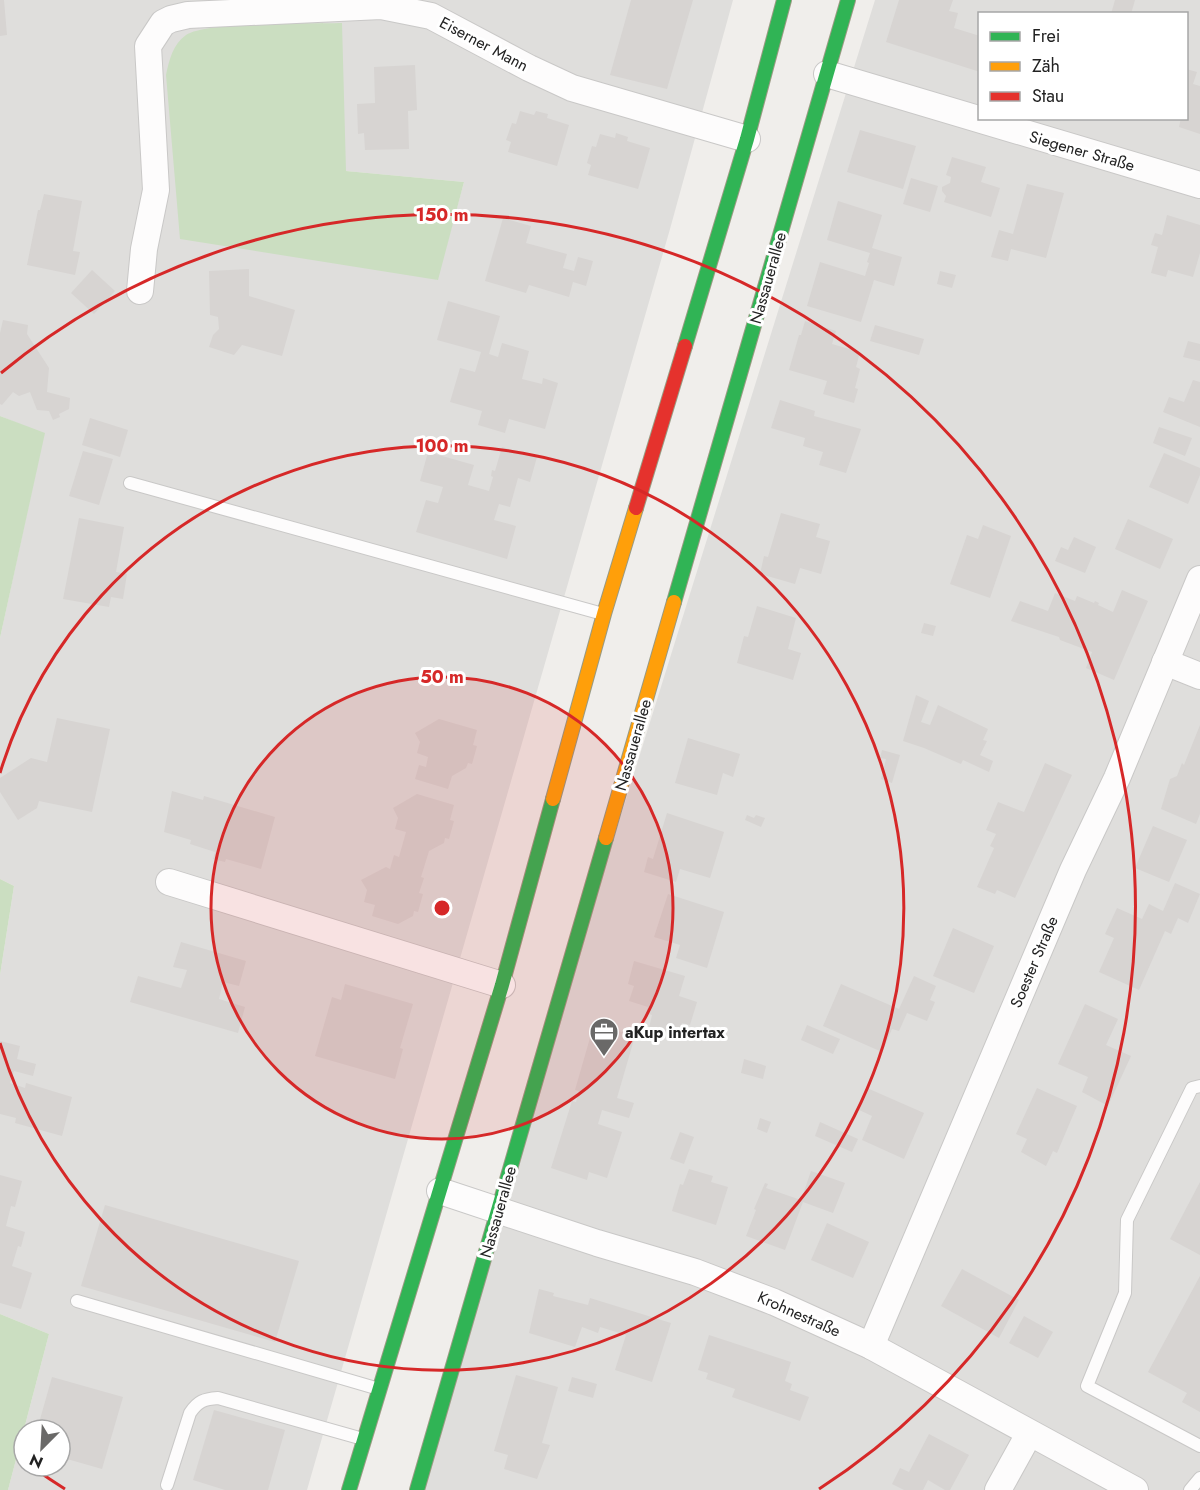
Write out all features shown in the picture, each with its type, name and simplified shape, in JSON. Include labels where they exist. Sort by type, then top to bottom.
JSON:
[{"type":"main road","points":[[349,1490],[502,985],[604,614],[747,139],[784,0]]},
{"type":"main road","name":"Nassauerallee","points":[[417,1490],[848,0]]},
{"type":"street","name":"Eiserner Mann","points":[[140,291],[144,249],[156,189],[148,46],[163,23],[171,19],[189,15],[381,6],[431,16],[572,88],[747,139]]},
{"type":"street","name":"Siegener Straße","points":[[826,74],[978,119]]},
{"type":"street","name":"Siegener Straße","points":[[981,120],[1200,185]]},
{"type":"street","name":"Soester Straße","points":[[871,1346],[1073,870],[1117,778],[1200,579]]},
{"type":"street","points":[[1166,662],[1200,676]]},
{"type":"street","points":[[169,882],[502,985]]},
{"type":"street","name":"Krohnestraße","points":[[440,1191],[597,1243],[695,1272],[774,1302],[871,1346],[1135,1490]]},
{"type":"street","points":[[998,1490],[1029,1434]]},
{"type":"lane","points":[[130,483],[604,614]]},
{"type":"lane","points":[[1200,1086],[1192,1088],[1127,1220],[1125,1293],[1087,1386],[1200,1446]]},
{"type":"lane","points":[[77,1301],[380,1389]]},
{"type":"lane","points":[[167,1485],[190,1413],[196,1404],[204,1399],[218,1398],[364,1439]]},
{"type":"lane","points":[[1190,1490],[1200,1478]]},
{"type":"shaded area","points":[[0,0],[733,0],[670,229],[307,1490],[8,1490],[12,1475],[12,1478],[72,1478],[72,1418],[27,1418],[49,1334],[0,1314],[0,975],[14,886],[0,879],[0,638],[44,434],[0,416]],"holes":[[[209,28],[346,171],[464,182],[437,280]]]},
{"type":"shaded area","points":[[875,0],[1200,0],[1200,1490],[417,1490],[498,1210]]},
{"type":"green space","points":[[342,23],[346,171],[464,182],[438,280],[180,239],[166,75],[170,58],[178,43],[186,35],[215,27]]},
{"type":"green space","points":[[0,416],[45,433],[0,638]]},
{"type":"green space","points":[[0,879],[14,886],[0,975]]},
{"type":"green space","points":[[0,1314],[49,1334],[27,1418],[12,1418],[12,1475],[8,1490],[0,1490]]},
{"type":"building","points":[[0,0],[4,0],[7,35],[0,36]]},
{"type":"building","points":[[631,0],[693,0],[667,89],[610,75]]},
{"type":"building","points":[[899,0],[953,0],[949,11],[958,13],[954,28],[978,35],[978,71],[886,42]]},
{"type":"building","points":[[1115,0],[1135,0],[1132,12],[1112,12]]},
{"type":"building","points":[[415,65],[417,110],[408,111],[409,149],[365,150],[364,133],[358,134],[357,104],[375,103],[374,67]]},
{"type":"building","points":[[1188,70],[1197,72],[1193,84],[1200,86],[1200,134],[1179,127],[1181,120],[1188,120]]},
{"type":"building","points":[[520,111],[534,115],[536,111],[548,114],[547,118],[569,125],[557,166],[508,152],[511,142],[506,140],[512,123],[516,124]]},
{"type":"building","points":[[860,130],[916,146],[903,189],[847,172]]},
{"type":"building","points":[[616,133],[628,137],[627,141],[650,148],[638,189],[588,175],[591,165],[587,163],[592,146],[596,147],[600,134],[615,138]]},
{"type":"building","points":[[952,157],[986,167],[981,182],[1000,188],[991,217],[944,202],[946,196],[942,187],[950,183],[951,177],[946,175]]},
{"type":"building","points":[[911,178],[938,186],[930,212],[903,204]]},
{"type":"building","points":[[1027,184],[1064,193],[1046,258],[1011,249],[1008,261],[991,257],[999,230],[1013,234]]},
{"type":"building","points":[[44,194],[82,201],[73,251],[80,252],[75,275],[27,265],[38,210],[40,210]]},
{"type":"building","points":[[838,201],[882,215],[872,248],[902,257],[894,286],[874,280],[861,322],[807,306],[820,262],[865,276],[869,263],[867,262],[870,253],[827,240]]},
{"type":"building","points":[[1167,215],[1200,225],[1200,253],[1193,277],[1168,270],[1166,277],[1151,273],[1158,247],[1151,245],[1155,233],[1162,235]]},
{"type":"building","points":[[503,218],[531,226],[526,243],[567,254],[563,268],[574,271],[578,257],[593,261],[586,286],[573,282],[569,297],[529,285],[526,293],[485,281]]},
{"type":"building","points":[[249,269],[249,296],[295,310],[282,356],[242,345],[234,355],[209,347],[213,335],[219,329],[218,317],[210,315],[209,271]]},
{"type":"building","points":[[92,270],[115,291],[94,314],[71,293]]},
{"type":"building","points":[[940,271],[956,275],[952,288],[937,284]]},
{"type":"building","points":[[448,301],[500,316],[489,354],[498,357],[502,343],[529,351],[522,379],[542,384],[543,378],[558,383],[545,429],[509,419],[505,433],[478,425],[482,411],[450,402],[460,368],[475,372],[481,352],[437,340]]},
{"type":"building","points":[[3,320],[28,325],[27,334],[49,368],[47,392],[70,398],[69,409],[59,414],[60,417],[53,420],[49,411],[37,410],[30,392],[19,396],[13,392],[2,405],[0,404],[0,333]]},
{"type":"building","points":[[805,321],[836,331],[832,344],[860,352],[856,367],[860,369],[855,388],[858,389],[854,403],[823,394],[827,381],[789,370]]},
{"type":"building","points":[[875,325],[924,339],[919,355],[870,341]]},
{"type":"building","points":[[1188,341],[1200,344],[1200,361],[1183,357]]},
{"type":"building","points":[[1193,380],[1200,382],[1200,427],[1163,412],[1169,397],[1184,402]]},
{"type":"building","points":[[780,400],[815,411],[814,416],[861,429],[846,473],[819,465],[823,452],[803,446],[805,438],[771,428]]},
{"type":"building","points":[[90,418],[128,430],[120,457],[82,445]]},
{"type":"building","points":[[1159,427],[1192,438],[1185,456],[1153,443]]},
{"type":"building","points":[[502,447],[537,457],[530,482],[518,478],[510,507],[499,504],[494,520],[516,526],[507,559],[416,532],[426,500],[438,503],[443,487],[420,481],[428,452],[474,465],[468,485],[489,491],[493,477],[491,476],[492,470],[495,471]]},
{"type":"building","points":[[83,451],[113,459],[99,505],[69,496]]},
{"type":"building","points":[[1164,453],[1200,468],[1200,475],[1188,504],[1149,487]]},
{"type":"building","points":[[781,513],[820,524],[816,537],[830,541],[821,574],[800,568],[795,584],[760,574],[764,556],[768,557]]},
{"type":"building","points":[[79,518],[124,527],[116,572],[127,574],[123,599],[111,597],[109,607],[63,599]]},
{"type":"building","points":[[1128,519],[1173,539],[1160,569],[1115,549]]},
{"type":"building","points":[[983,525],[1011,536],[990,598],[950,584],[967,535],[978,539]]},
{"type":"building","points":[[1074,537],[1096,547],[1085,573],[1055,561],[1061,547],[1068,550]]},
{"type":"building","points":[[1122,590],[1148,601],[1114,680],[1086,668],[1092,652],[1060,640],[1059,637],[1011,621],[1020,601],[1048,611],[1055,593],[1075,601],[1077,596],[1094,603],[1095,601],[1099,603],[1098,605],[1113,612]]},
{"type":"building","points":[[757,606],[796,618],[788,649],[801,653],[793,680],[737,663],[744,636],[748,637]]},
{"type":"building","points":[[924,623],[936,626],[933,636],[921,633]]},
{"type":"building","points":[[916,695],[929,701],[921,722],[930,725],[938,705],[988,729],[983,740],[987,741],[980,755],[993,761],[989,772],[963,760],[961,764],[903,741]]},
{"type":"building","points":[[57,718],[110,729],[92,812],[39,801],[37,808],[18,820],[0,792],[0,778],[31,758],[47,762]]},
{"type":"building","points":[[439,719],[477,730],[473,745],[477,746],[472,764],[468,763],[466,768],[452,776],[448,789],[415,779],[419,765],[426,767],[428,757],[417,753],[420,742],[415,733]]},
{"type":"building","points":[[1200,725],[1200,814],[1196,824],[1161,809],[1170,779],[1177,776],[1182,763],[1184,765]]},
{"type":"building","points":[[688,738],[740,754],[733,777],[723,773],[717,795],[675,783]]},
{"type":"building","points":[[882,750],[900,755],[892,783],[881,779],[886,759],[880,758]]},
{"type":"building","points":[[1045,763],[1072,775],[1015,898],[997,890],[995,894],[977,887],[994,848],[990,846],[996,834],[986,830],[998,802],[1024,812]]},
{"type":"building","points":[[172,791],[203,800],[204,796],[275,817],[261,869],[226,859],[225,862],[213,859],[215,852],[190,844],[191,840],[164,832]]},
{"type":"building","points":[[417,794],[454,805],[450,820],[454,821],[449,839],[445,838],[444,843],[429,851],[421,877],[424,878],[419,893],[423,894],[418,912],[414,911],[413,916],[398,924],[372,916],[375,905],[364,902],[367,890],[361,880],[386,867],[390,869],[394,855],[399,857],[406,832],[395,829],[398,818],[393,808]]},
{"type":"building","points":[[667,813],[724,832],[710,878],[680,869],[676,882],[644,872],[648,857],[653,859]]},
{"type":"building","points":[[747,815],[754,818],[756,815],[765,818],[761,827],[745,820]]},
{"type":"building","points":[[1153,826],[1187,840],[1169,882],[1135,868]]},
{"type":"building","points":[[1175,883],[1200,894],[1188,923],[1178,918],[1171,934],[1165,931],[1139,990],[1099,972],[1114,938],[1105,934],[1117,908],[1142,919],[1149,904],[1163,911]]},
{"type":"building","points":[[668,894],[724,912],[707,968],[676,958],[680,945],[654,937]]},
{"type":"building","points":[[953,928],[994,946],[974,993],[933,976]]},
{"type":"building","points":[[181,942],[246,961],[239,986],[223,982],[219,999],[245,1007],[238,1033],[130,1002],[138,976],[181,988],[187,970],[173,967]]},
{"type":"building","points":[[634,961],[685,976],[679,996],[697,1002],[690,1025],[682,1023],[678,1036],[649,1028],[652,1015],[646,1013],[648,1007],[629,1001],[634,986],[628,984]]},
{"type":"building","points":[[914,976],[936,986],[930,1000],[935,1002],[927,1021],[907,1013],[899,1031],[892,1029],[882,1052],[823,1026],[841,984],[899,1009]]},
{"type":"building","points":[[345,984],[413,1004],[400,1048],[403,1049],[395,1079],[315,1056],[332,997],[341,1000]]},
{"type":"building","points":[[1085,1004],[1118,1019],[1106,1045],[1131,1056],[1108,1106],[1082,1092],[1088,1077],[1058,1064]]},
{"type":"building","points":[[594,1024],[635,1036],[617,1098],[634,1103],[629,1118],[602,1110],[598,1124],[622,1132],[607,1178],[589,1172],[587,1180],[551,1168],[572,1101],[576,1102],[579,1091],[575,1090]]},
{"type":"building","points":[[807,1025],[840,1039],[833,1054],[801,1040]]},
{"type":"building","points":[[0,1041],[20,1046],[17,1059],[36,1064],[33,1076],[14,1071],[10,1083],[25,1088],[26,1083],[72,1097],[62,1136],[15,1123],[16,1118],[0,1114]]},
{"type":"building","points":[[744,1059],[766,1066],[763,1079],[741,1073]]},
{"type":"building","points":[[867,1088],[924,1113],[904,1159],[862,1140],[872,1116],[857,1109]]},
{"type":"building","points":[[1037,1088],[1077,1106],[1057,1153],[1053,1151],[1046,1166],[1021,1152],[1027,1139],[1016,1134]]},
{"type":"building","points":[[760,1118],[771,1122],[767,1133],[757,1129]]},
{"type":"building","points":[[820,1122],[858,1139],[852,1152],[815,1136]]},
{"type":"building","points":[[680,1132],[694,1137],[684,1164],[670,1159]]},
{"type":"building","points":[[689,1169],[713,1176],[711,1182],[728,1187],[716,1225],[672,1211],[680,1184],[683,1185]]},
{"type":"building","points":[[811,1171],[845,1183],[833,1213],[803,1202],[785,1250],[746,1236],[765,1183],[768,1184],[766,1188],[801,1200]]},
{"type":"building","points":[[0,1175],[22,1181],[15,1207],[11,1206],[6,1226],[25,1232],[12,1266],[32,1273],[21,1309],[0,1303]]},
{"type":"building","points":[[1200,1182],[1200,1255],[1170,1239]]},
{"type":"building","points":[[105,1205],[299,1261],[275,1342],[81,1286]]},
{"type":"building","points":[[827,1223],[869,1242],[853,1278],[811,1260]]},
{"type":"building","points":[[962,1269],[1019,1300],[999,1338],[941,1306]]},
{"type":"building","points":[[1200,1276],[1200,1412],[1182,1402],[1187,1393],[1148,1372]]},
{"type":"building","points":[[539,1289],[554,1293],[553,1296],[588,1305],[590,1298],[671,1323],[652,1382],[615,1370],[626,1335],[600,1327],[598,1333],[582,1327],[575,1347],[529,1333]]},
{"type":"building","points":[[1024,1316],[1053,1332],[1038,1358],[1009,1343]]},
{"type":"building","points":[[709,1335],[791,1362],[785,1381],[792,1384],[790,1390],[809,1397],[800,1421],[732,1397],[735,1389],[706,1379],[708,1373],[698,1370]]},
{"type":"building","points":[[516,1375],[558,1387],[542,1443],[550,1445],[537,1479],[504,1469],[508,1455],[494,1451]]},
{"type":"building","points":[[52,1377],[123,1397],[102,1469],[72,1460],[72,1418],[40,1418]]},
{"type":"building","points":[[572,1377],[597,1384],[593,1398],[568,1391]]},
{"type":"building","points":[[214,1410],[285,1430],[268,1490],[225,1490],[193,1480]]},
{"type":"building","points":[[929,1434],[969,1455],[950,1490],[945,1490],[928,1480],[923,1490],[904,1490],[892,1484],[900,1468],[909,1472]]},
{"type":"traffic: fast","points":[[685,346],[747,139],[784,0]]},
{"type":"traffic: fast","points":[[674,602],[848,0]]},
{"type":"traffic: fast","points":[[349,1490],[502,985],[553,799]]},
{"type":"traffic: fast","points":[[417,1490],[606,838]]},
{"type":"traffic: slow","points":[[553,799],[636,508]]},
{"type":"traffic: slow","points":[[606,838],[674,602]]},
{"type":"traffic: jam","points":[[636,508],[685,346]]},
{"type":"place","name":"aKup intertax","points":[[604,1058]]}]
